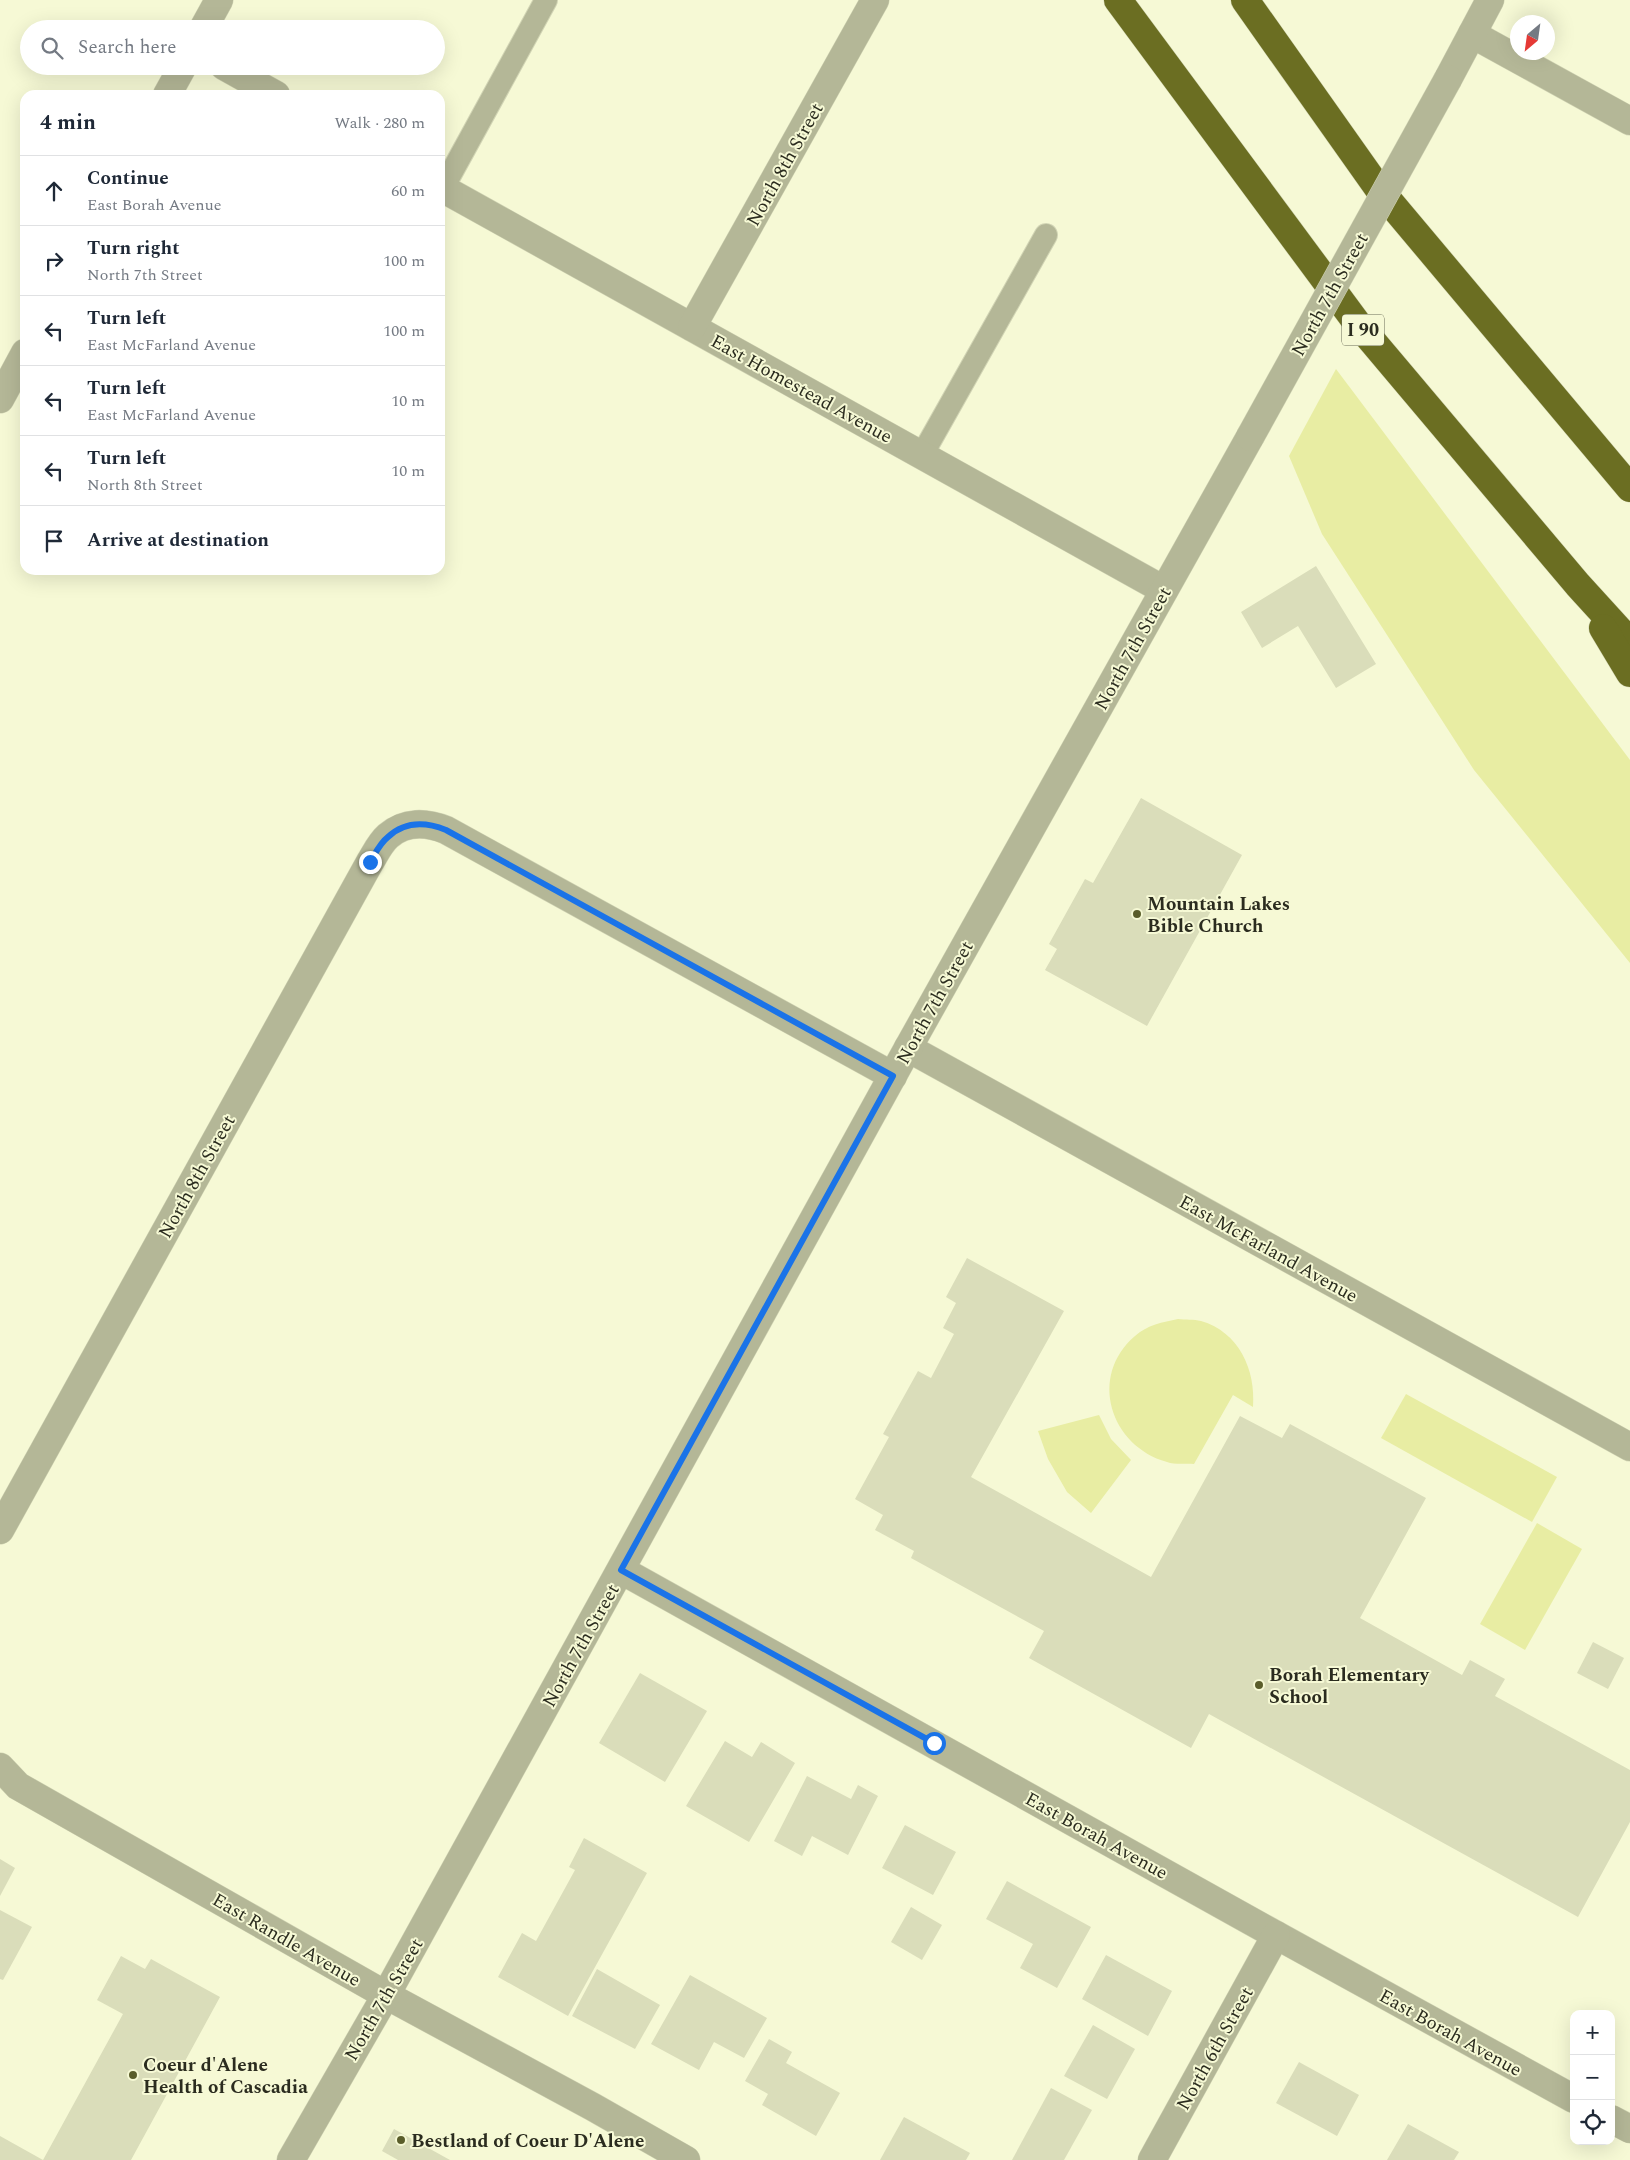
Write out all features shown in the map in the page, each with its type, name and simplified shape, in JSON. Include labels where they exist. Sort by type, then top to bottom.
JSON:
[{"type":"highway","name":"I 90","points":[[1118,0],[1357,323],[1578,585],[1630,642]]},
{"type":"highway","points":[[1245,0],[1378,188],[1630,488]]},
{"type":"highway","points":[[1578,585],[1630,673]]},
{"type":"street","points":[[208,20],[219,0]]},
{"type":"street","name":"North 8th Street","points":[[692,327],[876,0]]},
{"type":"street","name":"North 7th Street","points":[[291,2160],[386,1995],[908,1048],[1250,437],[1490,0]]},
{"type":"street","points":[[1472,34],[1630,121]]},
{"type":"street","points":[[170,90],[177,75]]},
{"type":"street","points":[[240,75],[267,90]]},
{"type":"street","name":"East Homestead Avenue","points":[[445,189],[1164,590]]},
{"type":"street","points":[[0,399],[20,362]]},
{"type":"street","name":"North 8th Street","points":[[0,1530],[370,862],[387,837],[401,828],[419,823],[431,824],[446,830],[893,1076]]},
{"type":"street","name":"East McFarland Avenue","points":[[908,1048],[1630,1447]]},
{"type":"street","name":"East Borah Avenue","points":[[621,1570],[934,1743],[1276,1936],[1570,2096]]},
{"type":"street","name":"East Randle Avenue","points":[[0,1766],[18,1786],[386,1995],[584,2102],[686,2160]]},
{"type":"street","name":"North 6th Street","points":[[1152,2160],[1276,1936]]},
{"type":"street","points":[[1615,2121],[1630,2129]]},
{"type":"lane","points":[[445,180],[546,0]]},
{"type":"lane","points":[[922,455],[1046,235]]},
{"type":"green space","points":[[1336,369],[1630,760],[1630,963],[1474,770],[1322,534],[1289,456]]},
{"type":"green space","points":[[1178,1319],[1201,1321],[1214,1326],[1226,1334],[1235,1343],[1248,1366],[1253,1393],[1253,1407],[1233,1395],[1194,1464],[1167,1462],[1147,1454],[1131,1441],[1119,1426],[1112,1408],[1109,1389],[1112,1370],[1121,1352],[1135,1336],[1150,1327]]},
{"type":"green space","points":[[1406,1394],[1557,1477],[1532,1522],[1381,1438]]},
{"type":"green space","points":[[1099,1415],[1111,1439],[1131,1460],[1091,1513],[1067,1492],[1048,1459],[1038,1431]]},
{"type":"green space","points":[[1537,1523],[1582,1549],[1525,1650],[1480,1624]]},
{"type":"building","points":[[1316,566],[1376,664],[1336,688],[1298,626],[1262,648],[1241,612]]},
{"type":"building","name":"Mountain Lakes Bible Church","points":[[1141,798],[1242,855],[1147,1026],[1045,970],[1057,949],[1049,944],[1085,879],[1093,883]]},
{"type":"building","points":[[967,1258],[1064,1311],[971,1477],[1151,1577],[1240,1416],[1282,1438],[1290,1424],[1426,1498],[1360,1618],[1462,1675],[1470,1660],[1505,1679],[1495,1696],[1630,1770],[1630,1822],[1578,1917],[1209,1714],[1191,1748],[1029,1658],[1044,1631],[911,1558],[914,1551],[875,1530],[883,1515],[855,1499],[889,1437],[883,1434],[918,1371],[931,1378],[954,1334],[943,1328],[956,1303],[946,1297]]},
{"type":"building","points":[[1593,1642],[1624,1658],[1608,1689],[1577,1673]]},
{"type":"building","points":[[640,1673],[707,1711],[665,1782],[599,1743]]},
{"type":"building","points":[[725,1741],[752,1757],[761,1742],[795,1763],[749,1842],[686,1806]]},
{"type":"building","points":[[807,1776],[851,1799],[858,1785],[878,1796],[848,1855],[812,1836],[802,1856],[774,1841]]},
{"type":"building","points":[[905,1825],[956,1852],[933,1895],[882,1868]]},
{"type":"building","points":[[584,1838],[647,1873],[568,2016],[498,1977],[522,1933],[536,1941],[575,1870],[569,1867]]},
{"type":"building","points":[[0,1859],[15,1868],[0,1896]]},
{"type":"building","points":[[1007,1881],[1091,1927],[1057,1988],[1020,1968],[1033,1944],[986,1919]]},
{"type":"building","points":[[911,1907],[942,1925],[922,1960],[891,1942]]},
{"type":"building","points":[[0,1910],[32,1927],[3,1980],[0,1979]]},
{"type":"building","points":[[1106,1955],[1172,1991],[1148,2036],[1082,1999]]},
{"type":"building","name":"Coeur d'Alene Health of Cascadia","points":[[121,1956],[145,1969],[151,1959],[220,1997],[131,2160],[43,2160],[123,2014],[97,2000]]},
{"type":"building","points":[[597,1969],[660,2005],[635,2049],[572,2016]]},
{"type":"building","points":[[690,1975],[767,2018],[744,2058],[714,2042],[699,2070],[651,2044]]},
{"type":"building","points":[[1093,2025],[1135,2049],[1107,2099],[1064,2076]]},
{"type":"building","points":[[769,2039],[792,2052],[786,2063],[840,2093],[816,2136],[762,2105],[768,2094],[745,2081]]},
{"type":"building","points":[[1299,2062],[1359,2095],[1337,2136],[1276,2103]]},
{"type":"building","points":[[1051,2088],[1092,2110],[1064,2160],[1012,2160]]},
{"type":"building","points":[[904,2117],[970,2153],[966,2160],[880,2160]]},
{"type":"building","points":[[1408,2124],[1459,2152],[1454,2160],[1387,2160]]},
{"type":"building","name":"Bestland of Coeur D'Alene","points":[[394,2129],[450,2160],[398,2160],[382,2151]]},
{"type":"building","points":[[0,2136],[43,2160],[0,2160]]},
{"type":"place","name":"Mountain Lakes Bible Church","points":[[1137,914]]},
{"type":"place","name":"Borah Elementary School","points":[[1259,1685]]},
{"type":"place","name":"Coeur d'Alene Health of Cascadia","points":[[133,2075]]},
{"type":"place","name":"Bestland of Coeur D'Alene","points":[[401,2140]]},
{"type":"route","points":[[370,862],[387,837],[401,828],[419,823],[431,824],[446,830],[893,1076],[621,1570],[934,1743]]}]
